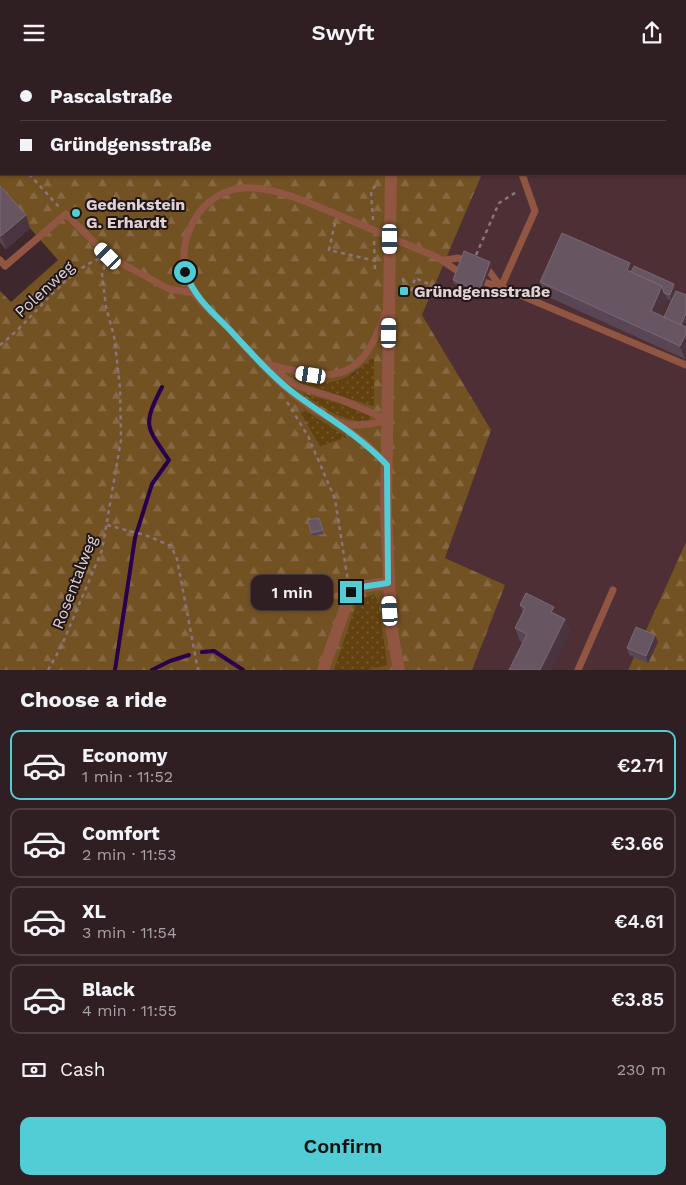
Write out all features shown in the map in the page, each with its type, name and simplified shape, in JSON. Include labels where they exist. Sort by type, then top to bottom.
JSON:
[{"type":"street","points":[[391,175],[387,465],[388,583],[390,625],[399,670]]},
{"type":"street","points":[[323,670],[351,592],[361,587],[388,583]]},
{"type":"lane","points":[[501,287],[536,211],[522,175]]},
{"type":"lane","points":[[387,465],[368,445],[295,394],[259,362],[194,293],[185,272],[183,258],[185,241],[191,223],[201,209],[215,199],[235,189],[253,187],[275,192],[340,216],[434,255],[445,261],[453,270],[501,287],[686,365]]},
{"type":"lane","points":[[0,260],[5,266],[66,214],[108,256],[169,289],[194,293]]},
{"type":"lane","points":[[445,261],[458,258],[472,263],[489,271],[501,287]]},
{"type":"lane","points":[[259,362],[299,373],[323,377],[339,374],[355,365],[378,336],[390,298]]},
{"type":"lane","points":[[259,362],[298,386],[342,400],[388,420]]},
{"type":"lane","points":[[336,421],[362,425],[388,420]]},
{"type":"lane","points":[[578,670],[613,591]]},
{"type":"path","points":[[30,175],[66,214]]},
{"type":"path","points":[[472,263],[499,203],[526,186]]},
{"type":"path","points":[[340,216],[329,250],[376,261]]},
{"type":"path","name":"Polenweg","points":[[0,345],[75,274],[90,263],[108,256]]},
{"type":"path","name":"Rosentalweg","points":[[48,670],[61,647],[102,551],[121,440],[120,387],[114,336],[106,307],[102,274],[108,256]]},
{"type":"path","points":[[404,291],[411,292],[415,277],[456,295],[466,275]]},
{"type":"path","points":[[284,398],[308,436],[335,499],[351,592]]},
{"type":"path","points":[[107,525],[148,536],[171,546],[177,559],[198,670]]},
{"type":"shaded area","points":[[482,175],[686,175],[686,542],[628,670],[472,670],[504,585],[445,558],[490,430],[422,315]]},
{"type":"shaded area","points":[[374,355],[374,406],[301,384],[287,376],[352,375]]},
{"type":"shaded area","points":[[300,392],[357,409],[370,416],[369,420],[350,419],[341,416],[324,408]]},
{"type":"shaded area","points":[[304,411],[348,437],[320,446],[301,413]]},
{"type":"shaded area","points":[[374,595],[378,601],[387,665],[366,670],[334,670],[356,605],[362,598]]},
{"type":"green space","points":[[0,175],[482,175],[422,315],[491,430],[445,558],[505,585],[472,670],[366,670],[387,665],[378,601],[374,595],[362,598],[356,606],[334,670],[0,670],[0,291],[11,302],[58,260],[30,228],[6,249],[0,242]],"holes":[[[374,356],[374,406],[301,384],[289,377],[319,382],[335,381],[349,375]],[[302,393],[357,409],[370,416],[369,420],[360,421],[342,417]],[[305,411],[347,437],[320,446],[301,413]]]},
{"type":"green space","points":[[686,542],[686,670],[628,670]]},
{"type":"building","points":[[0,186],[26,215],[1,236],[0,235]]},
{"type":"building","points":[[562,233],[630,263],[627,270],[662,286],[651,311],[686,327],[686,334],[680,346],[540,282]]},
{"type":"building","points":[[464,251],[490,262],[479,291],[453,280]]},
{"type":"building","points":[[634,266],[674,284],[670,295],[664,293],[662,286],[631,272]]},
{"type":"building","points":[[676,291],[686,295],[686,314],[681,325],[664,317]]},
{"type":"building","points":[[319,518],[323,530],[311,533],[308,520]]},
{"type":"building","points":[[526,593],[554,607],[551,612],[565,619],[540,670],[509,670],[527,634],[515,628],[525,608],[520,605]]},
{"type":"building","points":[[636,627],[655,635],[646,656],[627,648]]},
{"type":"waterway","points":[[115,670],[135,538],[152,484],[169,460],[155,440],[149,425],[151,410],[162,387]]},
{"type":"waterway","points":[[202,652],[214,651],[243,670]]},
{"type":"waterway","points":[[152,670],[170,661],[189,655]]},
{"type":"place","name":"Gedenkstein G. Erhardt","points":[[76,213]]},
{"type":"place","name":"Gründgensstraße","points":[[404,291]]},
{"type":"route","points":[[185,272],[194,293],[259,362],[301,399],[336,421],[368,445],[387,465],[388,583],[375,583],[351,592]]}]
